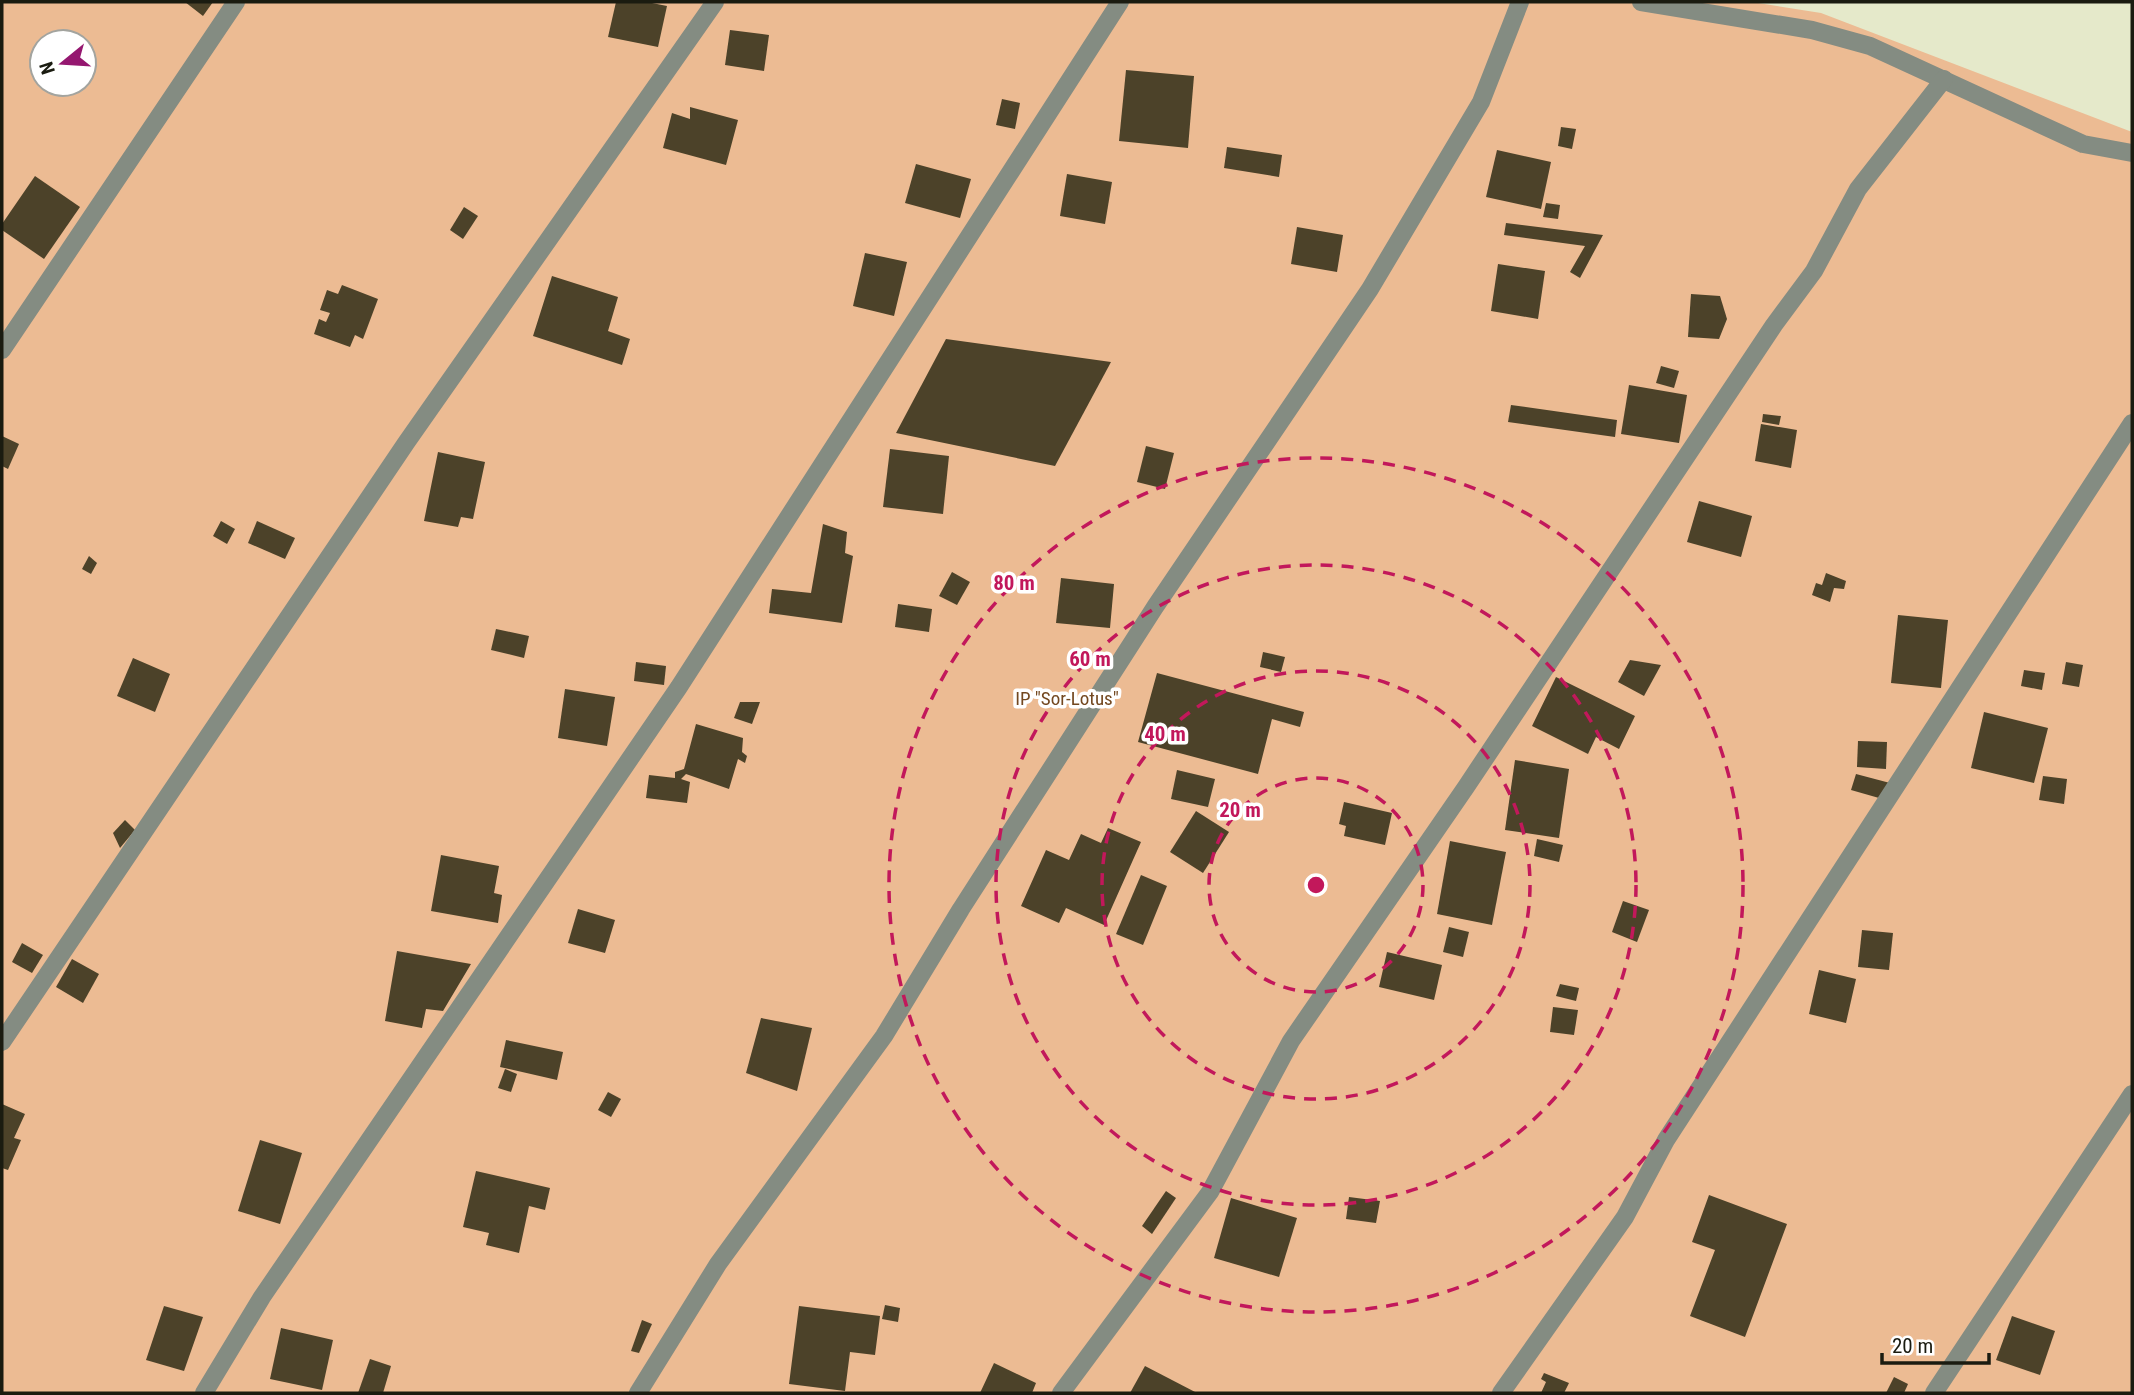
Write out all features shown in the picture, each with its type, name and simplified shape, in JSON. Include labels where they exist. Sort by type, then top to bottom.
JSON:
[{"type":"street","points":[[2,350],[236,2]]},
{"type":"street","points":[[2,1042],[406,443],[715,2]]},
{"type":"street","points":[[204,1393],[262,1297],[679,687],[1119,2]]},
{"type":"street","points":[[638,1393],[718,1264],[884,1036],[961,909],[1155,607],[1370,289],[1481,102],[1520,2]]},
{"type":"street","points":[[1641,2],[1812,30],[1870,46],[2083,144],[2132,153]]},
{"type":"street","points":[[1061,1393],[1210,1192],[1291,1041],[1466,787],[1774,325],[1814,271],[1858,189],[1944,79]]},
{"type":"street","points":[[1501,1393],[1625,1217],[1666,1140],[2132,424]]},
{"type":"street","points":[[1934,1393],[2132,1094]]},
{"type":"green space","name":"IP \"Sor-Lotus\"","points":[[2,2],[1752,2],[1821,13],[2132,132],[2132,1393],[2,1393]]},
{"type":"building","points":[[185,2],[213,2],[203,16]]},
{"type":"building","points":[[616,2],[647,2],[667,6],[658,47],[608,37]]},
{"type":"building","points":[[730,30],[769,35],[764,71],[725,65]]},
{"type":"building","points":[[1126,70],[1194,76],[1188,148],[1119,141]]},
{"type":"building","points":[[1002,99],[1020,103],[1015,129],[996,125]]},
{"type":"building","points":[[690,107],[738,120],[726,165],[663,148],[672,113],[690,119]]},
{"type":"building","points":[[1561,127],[1576,129],[1572,149],[1558,146]]},
{"type":"building","points":[[1227,147],[1282,155],[1279,177],[1224,168]]},
{"type":"building","points":[[1497,150],[1551,162],[1541,209],[1486,197]]},
{"type":"building","points":[[916,164],[971,179],[960,218],[905,203]]},
{"type":"building","points":[[1067,174],[1112,182],[1105,224],[1060,216]]},
{"type":"building","points":[[35,176],[80,207],[44,259],[2,230],[2,224]]},
{"type":"building","points":[[1546,203],[1560,205],[1558,219],[1543,217]]},
{"type":"building","points":[[464,207],[478,216],[463,239],[450,230]]},
{"type":"building","points":[[1506,223],[1603,235],[1580,278],[1570,272],[1585,246],[1504,235]]},
{"type":"building","points":[[1297,227],[1343,235],[1337,272],[1291,264]]},
{"type":"building","points":[[865,253],[907,262],[894,316],[853,306]]},
{"type":"building","points":[[1498,264],[1545,271],[1538,319],[1491,311]]},
{"type":"building","points":[[552,276],[618,297],[608,331],[630,339],[622,365],[533,336]]},
{"type":"building","points":[[342,285],[378,299],[363,339],[355,335],[350,347],[314,334],[319,319],[326,322],[330,313],[320,310],[327,290],[338,294]]},
{"type":"building","points":[[1691,294],[1720,296],[1727,319],[1719,339],[1688,337]]},
{"type":"building","points":[[946,339],[1111,362],[1055,466],[896,433]]},
{"type":"building","points":[[1661,366],[1679,371],[1674,388],[1656,383]]},
{"type":"building","points":[[1629,385],[1687,395],[1679,443],[1621,434]]},
{"type":"building","points":[[1511,405],[1617,420],[1615,437],[1508,422]]},
{"type":"building","points":[[1763,414],[1781,416],[1779,425],[1762,422]]},
{"type":"building","points":[[1761,424],[1797,430],[1791,468],[1755,461]]},
{"type":"building","points":[[2,436],[19,444],[8,469],[2,466]]},
{"type":"building","points":[[1146,446],[1174,453],[1165,489],[1137,482]]},
{"type":"building","points":[[890,449],[949,456],[943,514],[883,507]]},
{"type":"building","points":[[438,452],[485,462],[473,519],[461,517],[458,527],[424,521]]},
{"type":"building","points":[[1699,501],[1752,516],[1741,557],[1687,542]]},
{"type":"building","points":[[221,521],[235,529],[227,544],[213,536]]},
{"type":"building","points":[[257,521],[295,538],[285,559],[248,543]]},
{"type":"building","points":[[823,524],[847,532],[845,553],[853,556],[842,623],[769,613],[772,589],[811,593]]},
{"type":"building","points":[[89,556],[97,563],[91,574],[82,569]]},
{"type":"building","points":[[952,572],[970,582],[957,605],[939,596]]},
{"type":"building","points":[[1826,573],[1846,581],[1844,589],[1834,588],[1830,602],[1812,595],[1816,583],[1822,585]]},
{"type":"building","points":[[1061,578],[1114,584],[1110,628],[1056,623]]},
{"type":"building","points":[[898,604],[932,609],[929,632],[895,627]]},
{"type":"building","points":[[1898,615],[1948,620],[1941,688],[1891,683]]},
{"type":"building","points":[[496,629],[529,636],[524,658],[491,650]]},
{"type":"building","points":[[1263,652],[1285,657],[1281,672],[1260,667]]},
{"type":"building","points":[[133,658],[170,674],[155,712],[117,696]]},
{"type":"building","points":[[1630,660],[1661,665],[1644,696],[1618,682]]},
{"type":"building","points":[[636,662],[666,666],[664,685],[634,681]]},
{"type":"building","points":[[2066,662],[2083,665],[2079,687],[2062,684]]},
{"type":"building","points":[[2024,670],[2045,673],[2042,690],[2021,686]]},
{"type":"building","points":[[1157,673],[1304,712],[1300,727],[1272,719],[1258,774],[1138,742]]},
{"type":"building","points":[[1556,677],[1635,716],[1619,749],[1596,737],[1588,754],[1532,726]]},
{"type":"building","points":[[565,689],[615,697],[607,746],[558,738]]},
{"type":"building","points":[[740,702],[760,702],[752,724],[734,718]]},
{"type":"building","points":[[1984,712],[2048,728],[2034,783],[1971,768]]},
{"type":"building","points":[[696,724],[743,738],[742,752],[747,756],[745,763],[738,759],[729,789],[686,774],[681,779],[690,782],[687,803],[646,798],[649,775],[675,778],[675,772],[684,769]]},
{"type":"building","points":[[1858,741],[1887,742],[1886,769],[1857,767]]},
{"type":"building","points":[[1515,760],[1569,769],[1559,838],[1505,830]]},
{"type":"building","points":[[1177,770],[1215,779],[1208,807],[1171,799]]},
{"type":"building","points":[[1856,774],[1890,783],[1879,798],[1851,790]]},
{"type":"building","points":[[2043,776],[2067,779],[2064,804],[2039,800]]},
{"type":"building","points":[[1344,802],[1392,813],[1385,845],[1344,836],[1346,826],[1339,824]]},
{"type":"building","points":[[1196,811],[1229,832],[1203,873],[1170,852]]},
{"type":"building","points":[[125,820],[135,830],[120,848],[113,833]]},
{"type":"building","points":[[1108,828],[1141,842],[1104,925],[1066,908],[1059,923],[1021,906],[1046,850],[1069,860],[1081,834],[1101,843]]},
{"type":"building","points":[[1537,839],[1563,845],[1559,862],[1534,856]]},
{"type":"building","points":[[1450,841],[1506,852],[1492,925],[1437,914]]},
{"type":"building","points":[[441,855],[499,866],[494,893],[502,895],[498,923],[431,911]]},
{"type":"building","points":[[1141,875],[1167,886],[1143,945],[1116,934]]},
{"type":"building","points":[[1623,901],[1649,910],[1637,942],[1612,932]]},
{"type":"building","points":[[578,909],[615,920],[605,953],[568,943]]},
{"type":"building","points":[[1449,927],[1469,932],[1463,957],[1443,952]]},
{"type":"building","points":[[1862,930],[1893,933],[1889,970],[1858,967]]},
{"type":"building","points":[[22,943],[43,955],[32,973],[12,962]]},
{"type":"building","points":[[397,951],[471,964],[443,1011],[426,1009],[422,1028],[385,1021]]},
{"type":"building","points":[[1387,952],[1442,965],[1434,1000],[1379,987]]},
{"type":"building","points":[[72,959],[99,974],[83,1003],[56,987]]},
{"type":"building","points":[[1819,970],[1856,979],[1846,1023],[1809,1014]]},
{"type":"building","points":[[1560,984],[1579,988],[1576,1001],[1556,996]]},
{"type":"building","points":[[1553,1007],[1578,1010],[1574,1035],[1550,1032]]},
{"type":"building","points":[[761,1018],[812,1028],[797,1091],[746,1073]]},
{"type":"building","points":[[506,1040],[563,1052],[557,1080],[500,1067]]},
{"type":"building","points":[[505,1069],[517,1074],[511,1092],[498,1088]]},
{"type":"building","points":[[608,1092],[621,1099],[611,1117],[598,1110]]},
{"type":"building","points":[[2,1104],[25,1114],[14,1138],[21,1140],[8,1170],[2,1168]]},
{"type":"building","points":[[260,1140],[302,1153],[280,1224],[238,1211]]},
{"type":"building","points":[[476,1171],[550,1188],[545,1210],[529,1206],[519,1253],[486,1245],[489,1233],[463,1227]]},
{"type":"building","points":[[1166,1191],[1176,1198],[1152,1234],[1142,1226]]},
{"type":"building","points":[[1709,1195],[1787,1224],[1745,1337],[1690,1316],[1715,1250],[1692,1242]]},
{"type":"building","points":[[1349,1197],[1380,1201],[1376,1223],[1346,1219]]},
{"type":"building","points":[[1231,1198],[1297,1218],[1279,1277],[1214,1258]]},
{"type":"building","points":[[885,1305],[900,1308],[898,1322],[882,1319]]},
{"type":"building","points":[[164,1306],[203,1317],[184,1371],[146,1360]]},
{"type":"building","points":[[799,1306],[880,1316],[875,1355],[850,1352],[845,1391],[789,1384]]},
{"type":"building","points":[[2012,1316],[2055,1331],[2040,1375],[1996,1360]]},
{"type":"building","points":[[642,1320],[652,1324],[639,1353],[631,1351]]},
{"type":"building","points":[[281,1328],[333,1340],[322,1390],[270,1379]]},
{"type":"building","points":[[370,1359],[391,1366],[383,1393],[358,1393]]},
{"type":"building","points":[[994,1363],[1036,1383],[1032,1393],[980,1393]]},
{"type":"building","points":[[1145,1366],[1197,1393],[1130,1393]]},
{"type":"building","points":[[1544,1373],[1569,1383],[1564,1393],[1541,1393],[1546,1382],[1541,1379]]},
{"type":"building","points":[[1894,1377],[1908,1384],[1904,1393],[1886,1393]]}]
